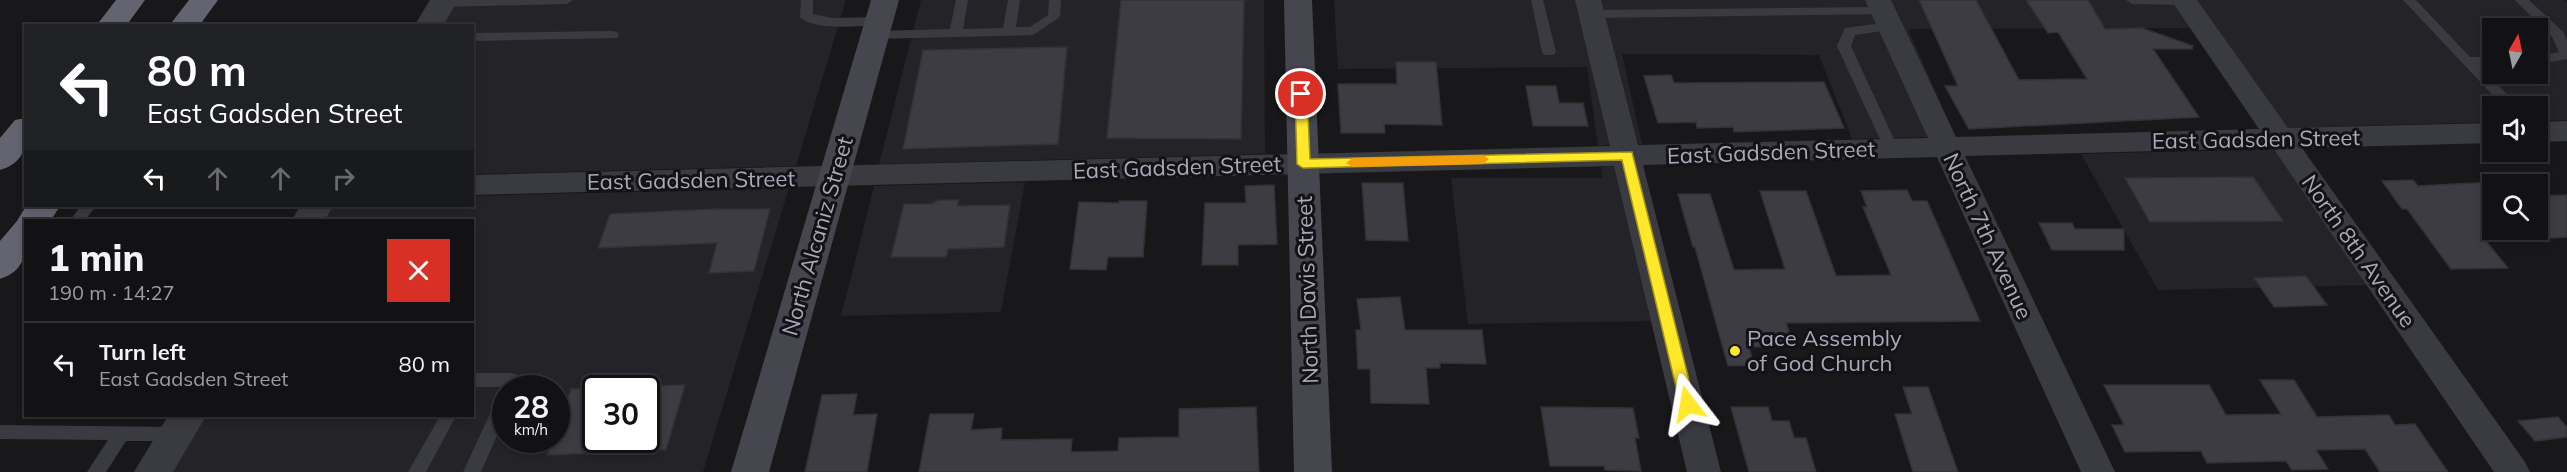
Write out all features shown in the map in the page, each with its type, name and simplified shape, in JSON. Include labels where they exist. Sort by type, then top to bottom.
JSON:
[{"type":"highway","points":[[112,24],[131,0]]},
{"type":"highway","points":[[185,24],[204,0]]},
{"type":"highway","points":[[0,159],[24,130]]},
{"type":"highway","points":[[34,219],[43,207]]},
{"type":"highway","points":[[0,266],[24,234]]},
{"type":"main road","name":"North Davis Street","points":[[1298,0],[1313,472]]},
{"type":"main road","name":"North Alcaniz Street","points":[[750,472],[880,19]]},
{"type":"street","name":"North 8th Avenue","points":[[2184,0],[2513,472]]},
{"type":"street","points":[[1590,7],[1704,472]]},
{"type":"street","name":"North 7th Avenue","points":[[1884,13],[2098,472]]},
{"type":"street","points":[[2548,132],[2567,131]]},
{"type":"street","name":"East Gadsden Street","points":[[474,185],[2482,133]]},
{"type":"street","points":[[153,472],[182,425]]},
{"type":"lane","points":[[438,10],[567,0]]},
{"type":"lane","points":[[807,0],[806,17],[816,20],[832,22],[880,19],[956,33],[1034,31],[1054,17],[1055,0]]},
{"type":"lane","points":[[956,33],[962,0]]},
{"type":"lane","points":[[1009,33],[1014,0]]},
{"type":"lane","points":[[1537,0],[1549,52]]},
{"type":"lane","points":[[2132,0],[2184,0]]},
{"type":"lane","points":[[2409,0],[2501,96]]},
{"type":"lane","points":[[2521,0],[2558,35],[2567,54],[2548,58]]},
{"type":"lane","points":[[1590,7],[1884,13]]},
{"type":"lane","points":[[1884,13],[1850,31],[1844,46],[1891,148]]},
{"type":"lane","points":[[474,38],[612,34]]},
{"type":"lane","points":[[2467,61],[2482,61]]},
{"type":"lane","points":[[78,219],[88,207]]},
{"type":"lane","points":[[474,380],[492,380]]},
{"type":"lane","points":[[417,472],[447,417]]},
{"type":"lane","points":[[0,432],[122,433],[182,425]]},
{"type":"lane","points":[[472,472],[492,427]]},
{"type":"lane","points":[[96,472],[122,433]]},
{"type":"shaded area","points":[[456,0],[846,0],[796,166],[474,174],[474,24],[442,24]]},
{"type":"shaded area","points":[[921,0],[1264,0],[1265,154],[879,164]]},
{"type":"shaded area","points":[[1334,0],[1576,0],[1611,145],[1598,146],[1587,67],[1338,69]]},
{"type":"shaded area","points":[[1600,0],[1866,0],[1929,137],[1852,139],[1819,55],[1622,54],[1642,144],[1638,144]]},
{"type":"shaded area","points":[[1890,0],[2172,0],[2191,28],[1908,29],[1955,136]]},
{"type":"shaded area","points":[[2196,0],[2564,0],[2567,2],[2567,120],[2548,121],[2548,96],[2482,96],[2482,122],[2285,128]]},
{"type":"shaded area","points":[[2274,149],[2368,285],[2158,290],[2081,154]]},
{"type":"shaded area","points":[[1616,166],[1653,321],[1468,324],[1451,178],[1602,178],[1601,167]]},
{"type":"shaded area","points":[[1025,182],[1001,312],[841,316],[874,186]]},
{"type":"shaded area","points":[[789,188],[703,472],[170,472],[203,417],[474,417],[474,219],[323,219],[330,207],[474,207],[474,196]]},
{"type":"building","points":[[1121,0],[1244,0],[1241,139],[1107,138]]},
{"type":"building","points":[[1919,0],[1976,0],[2019,80],[2087,79],[2058,32],[2048,33],[2026,0],[2088,0],[2105,29],[2142,28],[2193,46],[2192,49],[2153,49],[2199,117],[1969,129],[1945,86],[1958,86]]},
{"type":"building","points":[[1067,47],[1058,144],[903,149],[923,50]]},
{"type":"building","points":[[1396,62],[1436,62],[1442,125],[1384,124],[1385,133],[1341,133],[1338,84],[1397,84]]},
{"type":"building","points":[[1671,75],[1674,83],[1824,82],[1844,128],[1734,132],[1733,127],[1697,128],[1696,122],[1658,123],[1644,76]]},
{"type":"building","points":[[1526,86],[1556,86],[1559,103],[1583,103],[1588,126],[1533,126]]},
{"type":"building","points":[[2253,177],[2283,221],[2150,222],[2125,178]]},
{"type":"building","points":[[2413,180],[2418,186],[2482,183],[2482,240],[2493,240],[2486,241],[2508,268],[2451,269],[2407,209],[2402,209],[2382,181]]},
{"type":"building","points":[[1362,183],[1403,183],[1408,241],[1366,240]]},
{"type":"building","points":[[1274,185],[1277,244],[1238,245],[1238,265],[1202,265],[1205,203],[1246,203],[1245,186]]},
{"type":"building","points":[[1907,190],[1912,201],[1927,201],[1980,321],[1786,323],[1794,346],[1749,347],[1754,365],[1728,366],[1678,194],[1710,194],[1734,270],[1785,269],[1760,191],[1806,191],[1836,276],[1891,275],[1863,207],[1867,207],[1861,191]]},
{"type":"building","points":[[2567,195],[2567,237],[2548,238],[2548,196]]},
{"type":"building","points":[[939,200],[959,200],[957,206],[1010,205],[1004,247],[948,249],[946,257],[891,257],[904,204],[931,204]]},
{"type":"building","points":[[1119,201],[1147,201],[1143,257],[1108,257],[1106,270],[1070,269],[1079,202],[1119,203]]},
{"type":"building","points":[[770,209],[754,271],[709,273],[717,243],[598,248],[610,214]]},
{"type":"building","points":[[2039,223],[2072,223],[2075,229],[2124,229],[2124,250],[2052,250]]},
{"type":"building","points":[[2306,276],[2327,305],[2274,307],[2254,278]]},
{"type":"building","points":[[1400,297],[1405,330],[1482,330],[1486,364],[1440,363],[1440,368],[1426,368],[1429,404],[1371,403],[1370,369],[1358,369],[1356,330],[1361,330],[1357,299]]},
{"type":"building","points":[[2260,380],[2294,380],[2317,417],[2389,415],[2395,425],[2415,424],[2448,472],[2380,472],[2365,449],[2316,450],[2328,469],[2292,470],[2286,461],[2207,463],[2201,451],[2125,452],[2112,425],[2124,425],[2104,385],[2209,385],[2226,415],[2281,414]]},
{"type":"building","points":[[685,385],[666,450],[660,450],[660,386]]},
{"type":"building","points":[[1903,387],[1928,387],[1958,472],[1913,472],[1895,414],[1912,414]]},
{"type":"building","points":[[571,389],[582,389],[582,453],[596,453],[547,455],[548,453],[570,453]]},
{"type":"building","points":[[857,394],[853,415],[877,414],[867,472],[805,472],[822,395]]},
{"type":"building","points":[[1256,407],[1259,472],[919,472],[930,414],[974,414],[971,430],[1002,428],[1001,440],[1072,439],[1071,452],[1118,451],[1119,438],[1179,437],[1179,409]]},
{"type":"building","points":[[1541,407],[1633,408],[1639,438],[1635,438],[1641,471],[1605,470],[1604,466],[1550,466]]},
{"type":"building","points":[[1731,407],[1768,407],[1772,421],[1789,421],[1794,438],[1806,438],[1816,472],[1749,472]]},
{"type":"building","points":[[2558,417],[2567,427],[2567,437],[2535,441],[2518,421]]},
{"type":"slow traffic","points":[[1353,163],[1483,159]]},
{"type":"place","name":"Pace Assembly of God Church","points":[[1735,351]]},
{"type":"route","points":[[1301,94],[1303,164],[1627,155],[1688,404]]}]
